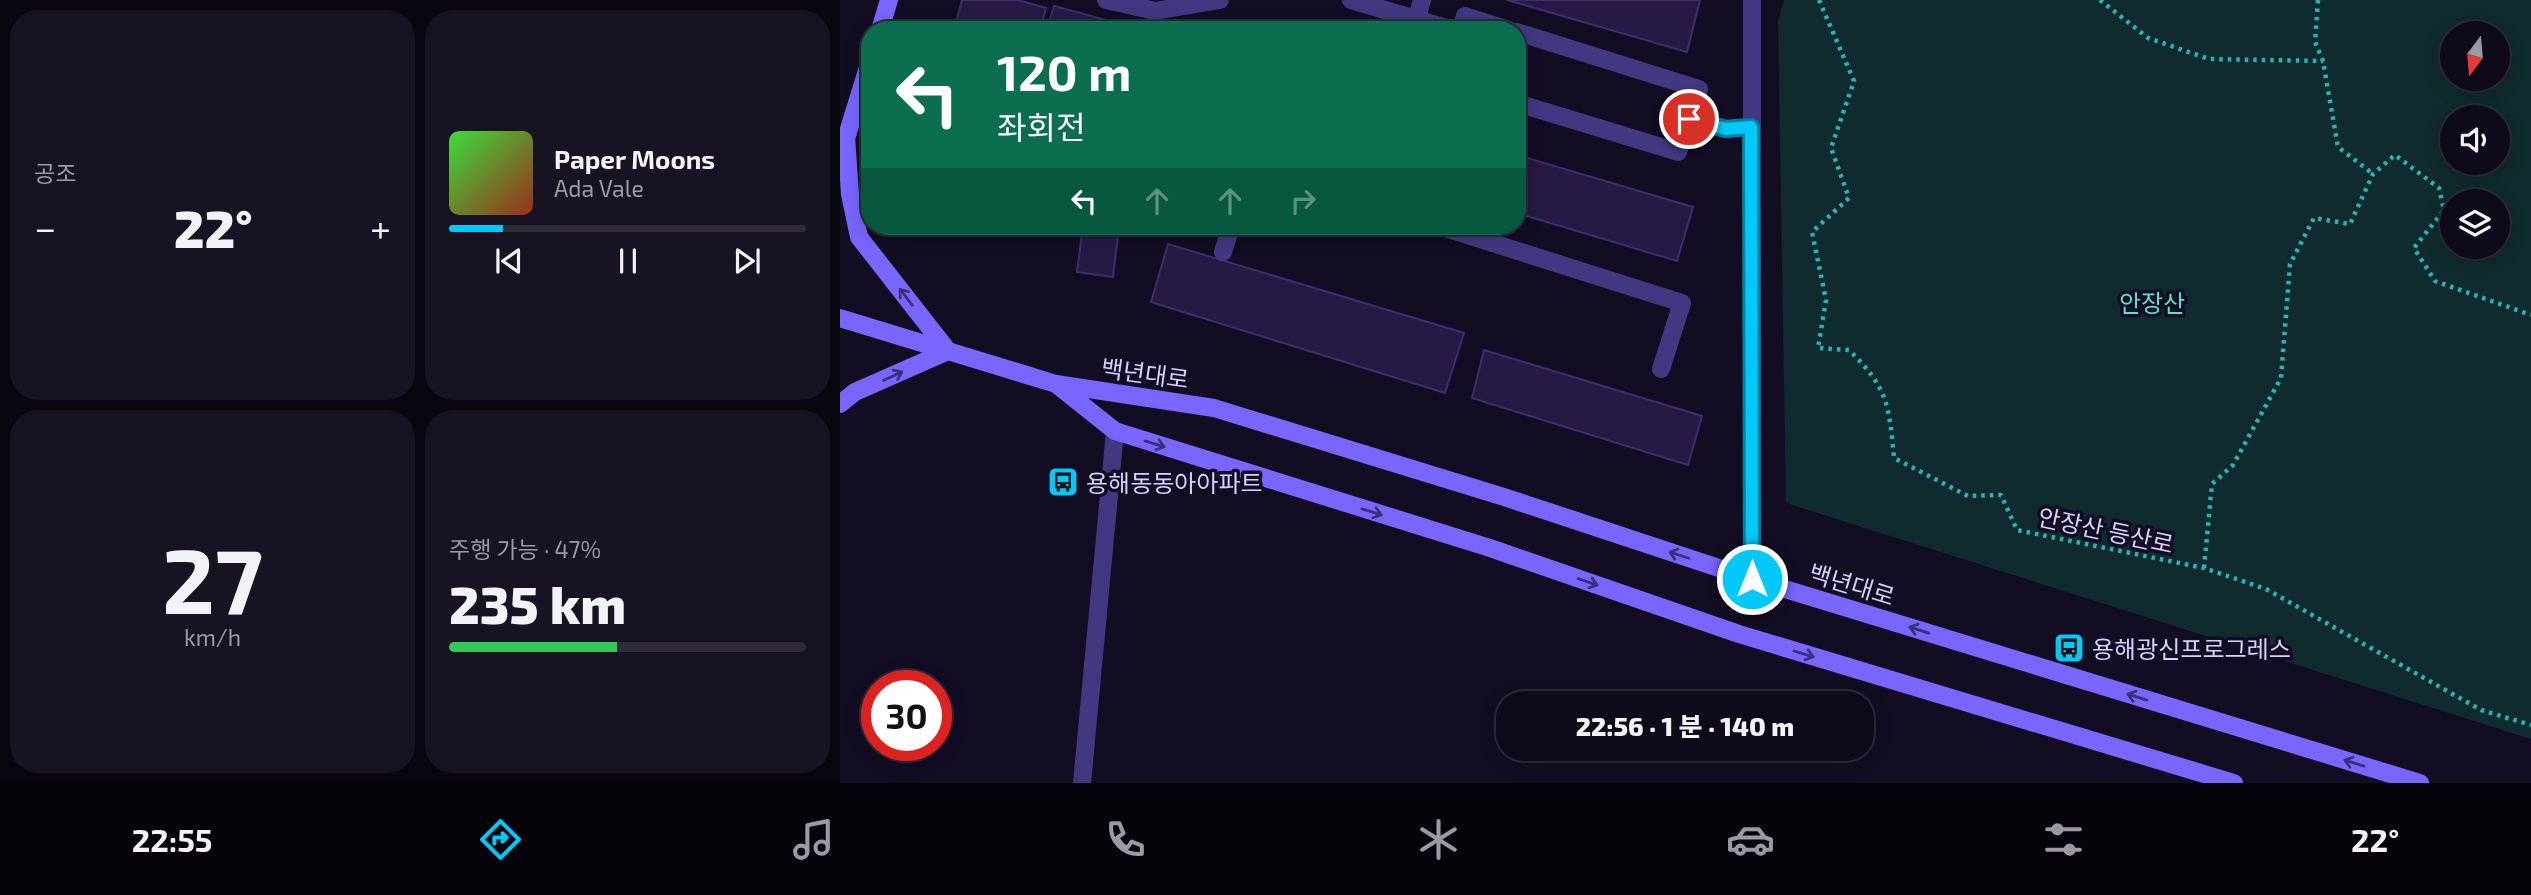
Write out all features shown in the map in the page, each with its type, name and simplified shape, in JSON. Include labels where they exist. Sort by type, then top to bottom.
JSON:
[{"type":"street","points":[[883,21],[889,0]]},
{"type":"street","points":[[1106,0],[1155,11],[1220,0]]},
{"type":"street","points":[[1351,0],[1426,21]]},
{"type":"street","points":[[1417,18],[1422,0]]},
{"type":"street","points":[[1752,0],[1752,579]]},
{"type":"street","points":[[1464,21],[1465,16],[1481,21]]},
{"type":"street","points":[[1526,35],[1699,89],[1678,152],[1526,106]]},
{"type":"street","points":[[840,158],[843,140],[861,87]]},
{"type":"street","points":[[1689,119],[1726,129],[1751,127]]},
{"type":"street","points":[[843,140],[859,237],[947,351]]},
{"type":"street","points":[[1223,252],[1228,235]]},
{"type":"street","points":[[1467,235],[1682,303],[1661,369]]},
{"type":"street","points":[[840,318],[1056,384]]},
{"type":"street","points":[[840,404],[855,392],[947,351]]},
{"type":"street","name":"백년대로","points":[[1056,384],[1214,408],[1752,579],[2420,783]]},
{"type":"street","name":"백년대로","points":[[1056,384],[1115,431],[1490,548],[1739,634],[2234,783]]},
{"type":"street","points":[[1082,783],[1115,431]]},
{"type":"path","name":"안장산 등산로","points":[[1819,0],[1854,81],[1831,148],[1849,198],[1812,232],[1826,300],[1818,348],[1849,350],[1871,372],[1889,406],[1894,458],[1968,496],[2001,495],[2017,530],[2204,568],[2266,589],[2481,710],[2531,725]]},
{"type":"path","points":[[2100,0],[2148,38],[2209,59],[2323,61]]},
{"type":"path","points":[[2318,0],[2315,42],[2323,61],[2338,147],[2373,174],[2395,155],[2438,188],[2444,210],[2414,248],[2435,281],[2531,314]]},
{"type":"path","name":"안장산 등산로","points":[[2204,568],[2212,484],[2234,465],[2281,378],[2290,264],[2314,218],[2350,224],[2373,174]]},
{"type":"green space","name":"안장산","points":[[1784,0],[2531,0],[2531,739],[1786,503],[1778,21]]},
{"type":"building","points":[[962,0],[1018,0],[1046,8],[1042,21],[956,21]]},
{"type":"building","points":[[1507,0],[1700,0],[1687,52]]},
{"type":"building","points":[[1054,6],[1106,20],[1106,21],[1050,21]]},
{"type":"building","points":[[1526,158],[1693,207],[1677,261],[1526,216]]},
{"type":"building","points":[[1082,235],[1118,235],[1113,277],[1077,272]]},
{"type":"building","points":[[1168,244],[1464,333],[1445,393],[1151,302]]},
{"type":"building","points":[[1484,350],[1702,416],[1688,465],[1472,398]]},
{"type":"place","name":"용해동동아아파트","points":[[1063,482]]},
{"type":"place","name":"용해광신프로그레스","points":[[2069,648]]},
{"type":"route","points":[[1689,119],[1726,129],[1751,127],[1752,579]]}]
